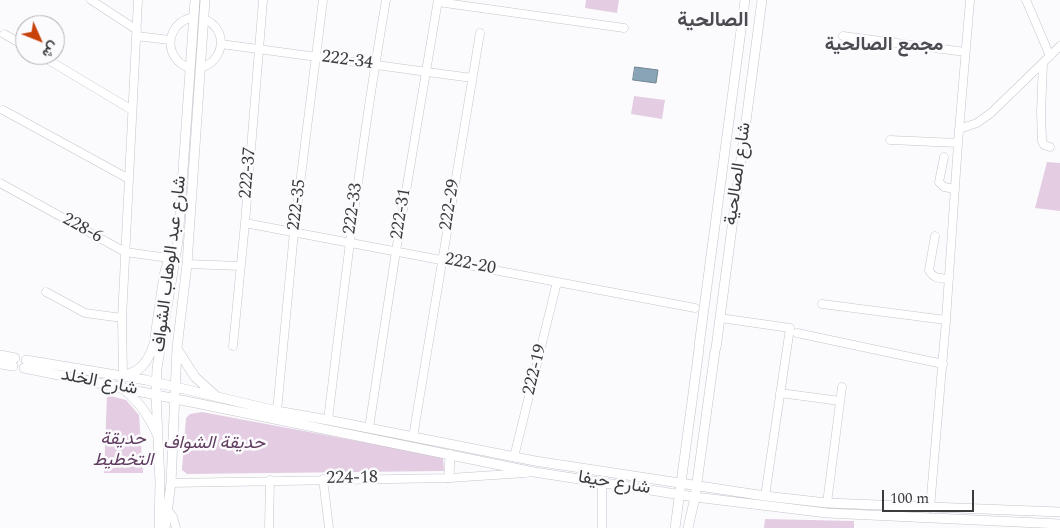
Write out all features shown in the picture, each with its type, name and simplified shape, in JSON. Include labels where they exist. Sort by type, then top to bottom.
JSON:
[{"type":"main road","name":"شارع عبد الوهاب الشواف","points":[[195,0],[199,18]]},
{"type":"main road","name":"شارع عبد الوهاب الشواف","points":[[159,528],[157,368],[178,241],[199,18],[205,0]]},
{"type":"main road","name":"شارع الصالحية","points":[[675,528],[745,0]]},
{"type":"main road","name":"شارع الصالحية","points":[[688,528],[696,486],[720,318],[762,0]]},
{"type":"main road","name":"شارع عبد الوهاب الشواف","points":[[165,528],[171,483],[177,348],[187,264],[195,68]]},
{"type":"main road","points":[[728,122],[746,125]]},
{"type":"main road","points":[[123,376],[132,374],[146,362],[151,354],[162,284],[169,258],[178,241]]},
{"type":"main road","points":[[177,348],[185,364],[195,377],[218,398]]},
{"type":"main road","points":[[0,355],[14,362],[0,364]]},
{"type":"main road","name":"شارع الخلد","points":[[174,398],[120,388],[25,364],[123,376],[175,387]]},
{"type":"main road","name":"شارع حيفا","points":[[175,387],[277,411],[514,457],[765,496],[827,503],[1060,512]]},
{"type":"main road","points":[[120,388],[132,395],[159,437]]},
{"type":"main road","name":"شارع حيفا","points":[[174,398],[534,472],[694,497],[826,513],[1060,524]]},
{"type":"main road","points":[[450,454],[450,478]]},
{"type":"street","points":[[91,0],[136,33],[170,40]]},
{"type":"street","points":[[120,388],[123,376],[122,318],[138,0]]},
{"type":"street","name":"222-37","points":[[233,346],[264,0]]},
{"type":"street","name":"222-35","points":[[277,411],[294,232],[323,0]]},
{"type":"street","name":"222-33","points":[[328,420],[349,242],[386,0]]},
{"type":"street","points":[[930,508],[943,364],[970,0]]},
{"type":"street","points":[[1026,0],[1050,56]]},
{"type":"street","points":[[438,1],[624,28]]},
{"type":"street","name":"222-31","points":[[369,428],[396,251],[438,1]]},
{"type":"street","points":[[199,18],[211,22],[217,28],[221,44],[215,60],[208,65],[195,68],[182,64],[175,58],[171,50],[170,40],[178,24],[186,19],[199,18]]},
{"type":"street","name":"222-29","points":[[413,437],[480,33]]},
{"type":"street","points":[[4,34],[15,40]]},
{"type":"street","points":[[843,36],[965,52]]},
{"type":"street","name":"222-34","points":[[221,44],[472,78]]},
{"type":"street","points":[[959,129],[977,123],[991,113],[1060,46]]},
{"type":"street","points":[[1043,64],[1040,112],[1042,142],[1050,147]]},
{"type":"street","points":[[57,65],[132,110]]},
{"type":"street","points":[[3,110],[129,180]]},
{"type":"street","points":[[890,140],[958,143]]},
{"type":"street","points":[[944,157],[939,182],[944,187],[955,189]]},
{"type":"street","name":"228-6","points":[[0,184],[125,252],[169,258]]},
{"type":"street","name":"222-20","points":[[245,223],[695,308]]},
{"type":"street","points":[[935,236],[929,270],[931,275],[936,278],[949,279]]},
{"type":"street","points":[[187,264],[240,266]]},
{"type":"street","name":"222-19","points":[[514,457],[557,282]]},
{"type":"street","points":[[46,292],[85,313],[122,318]]},
{"type":"street","points":[[703,319],[695,308],[706,300]]},
{"type":"street","points":[[822,304],[946,320]]},
{"type":"street","points":[[720,318],[790,328],[765,496]]},
{"type":"street","points":[[797,333],[943,364]]},
{"type":"street","points":[[827,503],[842,387]]},
{"type":"street","points":[[780,394],[840,401]]},
{"type":"street","name":"224-18","points":[[171,483],[450,478],[534,472]]},
{"type":"street","points":[[323,479],[329,528]]},
{"type":"street","points":[[269,528],[270,480]]},
{"type":"street","points":[[602,482],[602,528]]},
{"type":"street","points":[[168,510],[176,528]]},
{"type":"green space","points":[[586,0],[619,0],[617,13],[585,8]]},
{"type":"green space","points":[[634,96],[665,100],[662,119],[631,114]]},
{"type":"green space","points":[[1047,162],[1060,163],[1060,211],[1035,208]]},
{"type":"green space","name":"حديقة التخطيط","points":[[107,395],[126,400],[139,415],[143,473],[104,473]]},
{"type":"green space","name":"حديقة الشواف","points":[[202,412],[443,457],[444,471],[187,474],[182,470],[186,418],[190,414]]},
{"type":"green space","points":[[765,519],[854,521],[854,528],[764,528]]},
{"type":"water","points":[[635,67],[658,70],[656,83],[633,80]]},
{"type":"district","name":"الصالحية","points":[[713,22]]},
{"type":"district","name":"مجمع الصالحية","points":[[884,46]]}]
